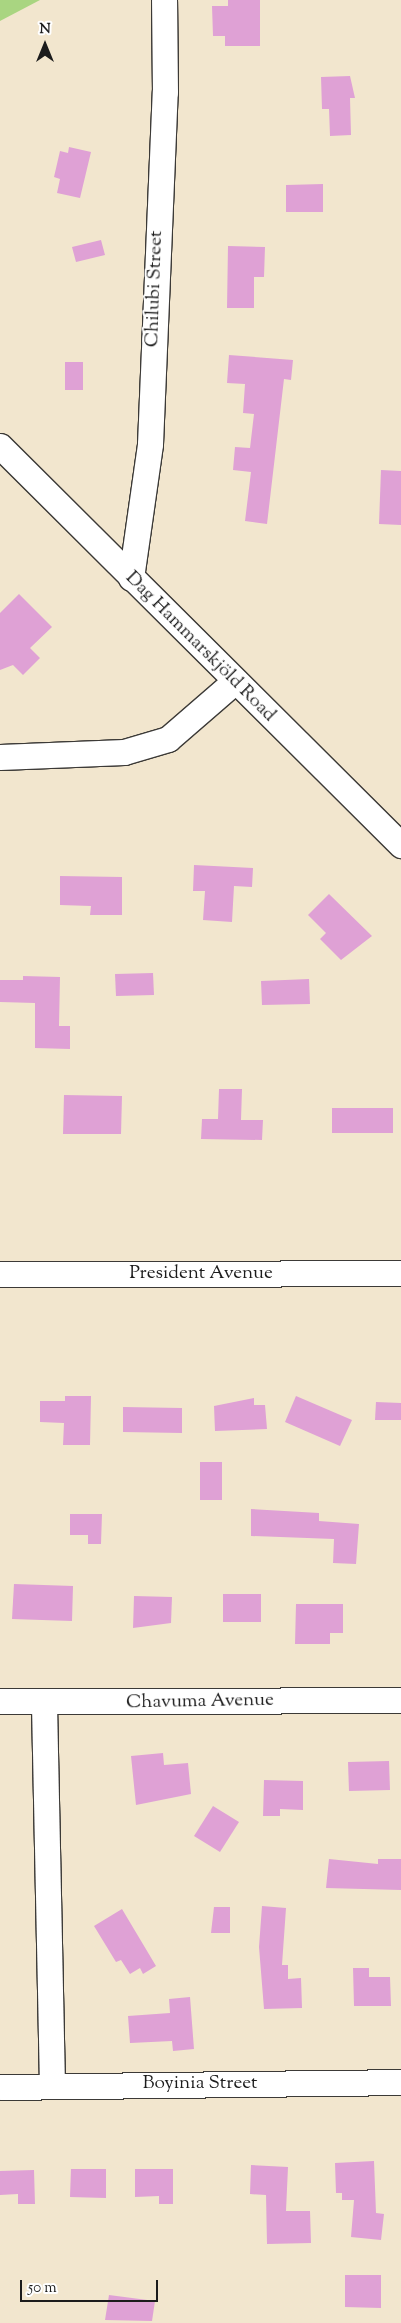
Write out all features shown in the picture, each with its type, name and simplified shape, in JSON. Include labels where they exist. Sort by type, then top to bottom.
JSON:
[{"type":"street","name":"Chilubi Street","points":[[131,578],[150,444],[165,92],[164,0]]},
{"type":"street","name":"Dag Hammarskjöld Road","points":[[0,446],[401,845]]},
{"type":"street","points":[[0,757],[124,752],[168,739],[235,681]]},
{"type":"street","name":"President Avenue","points":[[0,1274],[401,1273]]},
{"type":"street","name":"Chavuma Avenue","points":[[0,1701],[44,1704],[401,1700]]},
{"type":"street","points":[[44,1704],[52,2085]]},
{"type":"street","name":"Boyinia Street","points":[[0,2087],[401,2082]]},
{"type":"green space","points":[[0,0],[40,0],[0,21]]},
{"type":"building","points":[[228,0],[260,0],[260,46],[225,46],[225,36],[213,36],[212,6],[228,6]]},
{"type":"building","points":[[350,76],[355,98],[350,98],[351,135],[330,136],[329,109],[322,109],[321,77]]},
{"type":"building","points":[[69,147],[91,152],[80,198],[57,193],[60,179],[54,177],[60,151],[68,153]]},
{"type":"building","points":[[323,184],[323,212],[286,212],[286,185]]},
{"type":"building","points":[[101,240],[105,255],[76,262],[72,247]]},
{"type":"building","points":[[228,246],[265,247],[264,277],[254,277],[254,308],[227,308]]},
{"type":"building","points":[[229,355],[293,360],[291,380],[284,379],[267,524],[245,521],[251,472],[233,470],[235,447],[250,448],[254,414],[243,413],[245,384],[227,383]]},
{"type":"building","points":[[65,362],[83,362],[83,390],[65,390]]},
{"type":"building","points":[[381,470],[401,471],[401,525],[379,524]]},
{"type":"building","points":[[19,594],[52,627],[30,648],[40,658],[23,675],[13,665],[0,670],[0,613]]},
{"type":"building","points":[[194,865],[253,868],[252,887],[234,886],[232,922],[203,920],[205,891],[193,891]]},
{"type":"building","points":[[60,876],[122,877],[122,915],[90,915],[91,906],[60,905]]},
{"type":"building","points":[[329,894],[372,936],[341,960],[320,939],[326,933],[308,915]]},
{"type":"building","points":[[153,973],[154,995],[116,996],[115,974]]},
{"type":"building","points":[[23,976],[60,977],[59,1026],[70,1026],[70,1049],[35,1048],[35,1003],[0,1002],[0,980],[23,980]]},
{"type":"building","points":[[309,979],[310,1004],[262,1005],[261,981]]},
{"type":"building","points":[[219,1089],[242,1089],[241,1120],[263,1120],[262,1140],[201,1139],[202,1119],[218,1119]]},
{"type":"building","points":[[64,1095],[122,1096],[121,1134],[63,1134]]},
{"type":"building","points":[[332,1108],[393,1108],[393,1133],[332,1133]]},
{"type":"building","points":[[65,1396],[91,1396],[90,1445],[63,1445],[64,1423],[40,1422],[40,1401],[65,1401]]},
{"type":"building","points":[[296,1396],[352,1420],[340,1446],[285,1422]]},
{"type":"building","points":[[254,1398],[254,1405],[265,1405],[267,1429],[215,1431],[214,1406]]},
{"type":"building","points":[[376,1402],[401,1403],[401,1420],[375,1420]]},
{"type":"building","points":[[123,1407],[182,1408],[182,1433],[123,1432]]},
{"type":"building","points":[[200,1462],[222,1462],[222,1500],[200,1500]]},
{"type":"building","points":[[251,1509],[319,1513],[319,1521],[359,1524],[356,1564],[333,1563],[334,1539],[251,1536]]},
{"type":"building","points":[[70,1514],[102,1514],[101,1544],[88,1544],[88,1535],[70,1535]]},
{"type":"building","points":[[14,1584],[73,1586],[72,1621],[12,1619]]},
{"type":"building","points":[[223,1594],[261,1594],[261,1622],[223,1622]]},
{"type":"building","points":[[134,1596],[172,1597],[171,1623],[133,1628]]},
{"type":"building","points":[[296,1604],[343,1604],[343,1633],[330,1633],[330,1644],[295,1644]]},
{"type":"building","points":[[163,1753],[164,1765],[188,1763],[191,1794],[136,1805],[131,1756]]},
{"type":"building","points":[[389,1761],[390,1790],[349,1791],[348,1762]]},
{"type":"building","points":[[264,1780],[303,1781],[303,1810],[280,1809],[280,1816],[263,1816]]},
{"type":"building","points":[[213,1806],[239,1822],[220,1852],[194,1836]]},
{"type":"building","points":[[329,1859],[378,1864],[378,1859],[401,1859],[401,1890],[326,1888]]},
{"type":"building","points":[[262,1906],[286,1908],[282,1965],[288,1965],[288,1979],[301,1978],[302,2008],[264,2009],[259,1947]]},
{"type":"building","points":[[214,1907],[230,1907],[230,1933],[211,1933]]},
{"type":"building","points":[[122,1909],[156,1966],[143,1974],[140,1968],[130,1974],[121,1960],[116,1962],[94,1926]]},
{"type":"building","points":[[353,1968],[369,1968],[369,1977],[390,1977],[391,2006],[354,2006]]},
{"type":"building","points":[[190,1997],[194,2049],[173,2051],[172,2041],[130,2043],[128,2016],[170,2013],[169,1999]]},
{"type":"building","points":[[374,2161],[376,2213],[384,2214],[381,2240],[351,2237],[354,2200],[342,2200],[342,2193],[336,2193],[335,2163]]},
{"type":"building","points":[[251,2165],[288,2167],[286,2211],[310,2211],[311,2243],[267,2244],[266,2195],[250,2194]]},
{"type":"building","points":[[71,2169],[106,2169],[106,2198],[70,2197]]},
{"type":"building","points":[[135,2169],[173,2169],[173,2204],[159,2204],[159,2196],[135,2197]]},
{"type":"building","points":[[34,2170],[35,2204],[18,2204],[18,2194],[0,2195],[0,2171]]},
{"type":"building","points":[[345,2275],[381,2275],[381,2308],[345,2307]]},
{"type":"building","points":[[109,2295],[155,2301],[152,2321],[105,2320]]}]
